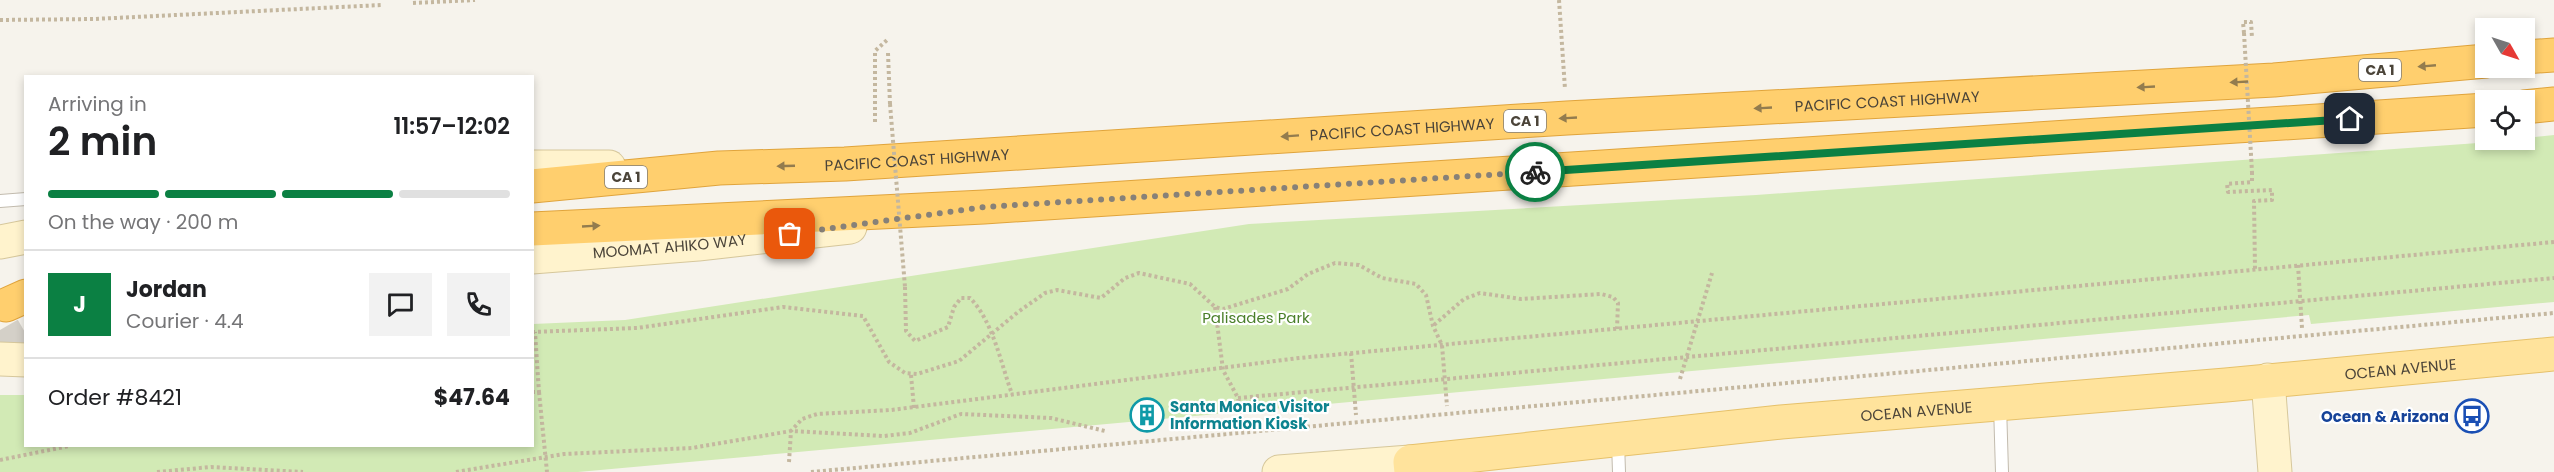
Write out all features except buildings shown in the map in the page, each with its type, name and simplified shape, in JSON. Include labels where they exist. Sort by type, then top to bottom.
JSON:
[{"type":"highway","points":[[2535,56],[2554,55]]},
{"type":"highway","name":"PACIFIC COAST HIGHWAY","points":[[534,186],[719,168],[845,164],[1567,118],[2274,80],[2475,62]]},
{"type":"highway","points":[[2535,106],[2554,104]]},
{"type":"highway","points":[[534,229],[984,207],[2475,111]]},
{"type":"main road","name":"OCEAN AVENUE","points":[[1410,467],[1619,456],[1781,422],[2554,354]]},
{"type":"street","points":[[534,167],[719,168]]},
{"type":"street","name":"MOOMAT AHIKO WAY","points":[[534,257],[766,237],[984,207]]},
{"type":"street","points":[[0,242],[24,237]]},
{"type":"street","points":[[0,359],[24,360]]},
{"type":"street","points":[[2268,380],[2275,472]]},
{"type":"street","name":"OCEAN AVENUE","points":[[1279,472],[1410,467]]},
{"type":"lane","points":[[0,201],[24,199]]},
{"type":"lane","points":[[2000,404],[2002,472]]},
{"type":"path","points":[[413,3],[475,0]]},
{"type":"path","points":[[1559,0],[1567,118]]},
{"type":"path","points":[[0,20],[94,19],[382,4]]},
{"type":"path","points":[[2252,38],[2252,22],[2243,22],[2252,182],[2227,184],[2228,192],[2272,190],[2272,200],[2254,201],[2255,269]]},
{"type":"path","points":[[875,122],[875,51],[887,40]]},
{"type":"path","points":[[888,52],[905,287],[906,331],[912,340],[920,341],[944,330],[950,324],[956,303],[964,297],[976,303],[991,335],[1012,394]]},
{"type":"path","points":[[789,462],[791,431],[798,422],[813,415],[914,408],[1352,353],[2554,242]]},
{"type":"path","points":[[547,472],[534,332],[637,328],[783,307],[858,314],[868,320],[878,345],[889,362],[900,371],[912,375],[959,361],[1018,312],[1045,293],[1057,290],[1101,298],[1134,273],[1190,284],[1215,307],[1230,308],[1288,289],[1308,274],[1328,265],[1353,264],[1382,278],[1407,281],[1420,287],[1429,302],[1433,326],[1442,345],[1447,406]]},
{"type":"path","points":[[2298,265],[2302,328]]},
{"type":"path","points":[[1680,379],[1712,273]]},
{"type":"path","points":[[1238,398],[2554,278]]},
{"type":"path","points":[[1433,326],[1464,299],[1480,293],[1521,299],[1601,294],[1613,297],[1618,303],[1617,329]]},
{"type":"path","points":[[1215,307],[1223,370],[1238,398],[1242,417]]},
{"type":"path","points":[[811,472],[2554,313]]},
{"type":"path","points":[[1352,353],[1356,415]]},
{"type":"path","points":[[912,375],[914,408]]},
{"type":"path","points":[[534,392],[539,392]]},
{"type":"path","points":[[456,472],[546,458],[692,448],[791,431],[884,436],[910,434],[960,414],[1051,418],[1105,431]]},
{"type":"path","points":[[0,460],[64,447]]},
{"type":"path","points":[[157,472],[211,467],[303,472]]},
{"type":"green space","name":"Palisades Park","points":[[2554,135],[2554,302],[2311,324],[2309,315],[578,472],[0,472],[0,395],[24,395],[24,447],[534,447],[534,324],[625,320],[1249,224],[1756,195],[2475,143],[2475,150],[2535,150],[2535,137]]},
{"type":"tunnel","points":[[0,349],[24,335]]},
{"type":"way so far","points":[[790,234],[984,207],[1535,172]]},
{"type":"place","name":"Santa Monica Visitor Information Kiosk","points":[[1147,415]]},
{"type":"place","name":"Ocean & Arizona","points":[[2472,416]]},
{"type":"route","points":[[1535,172],[2350,119]]}]
